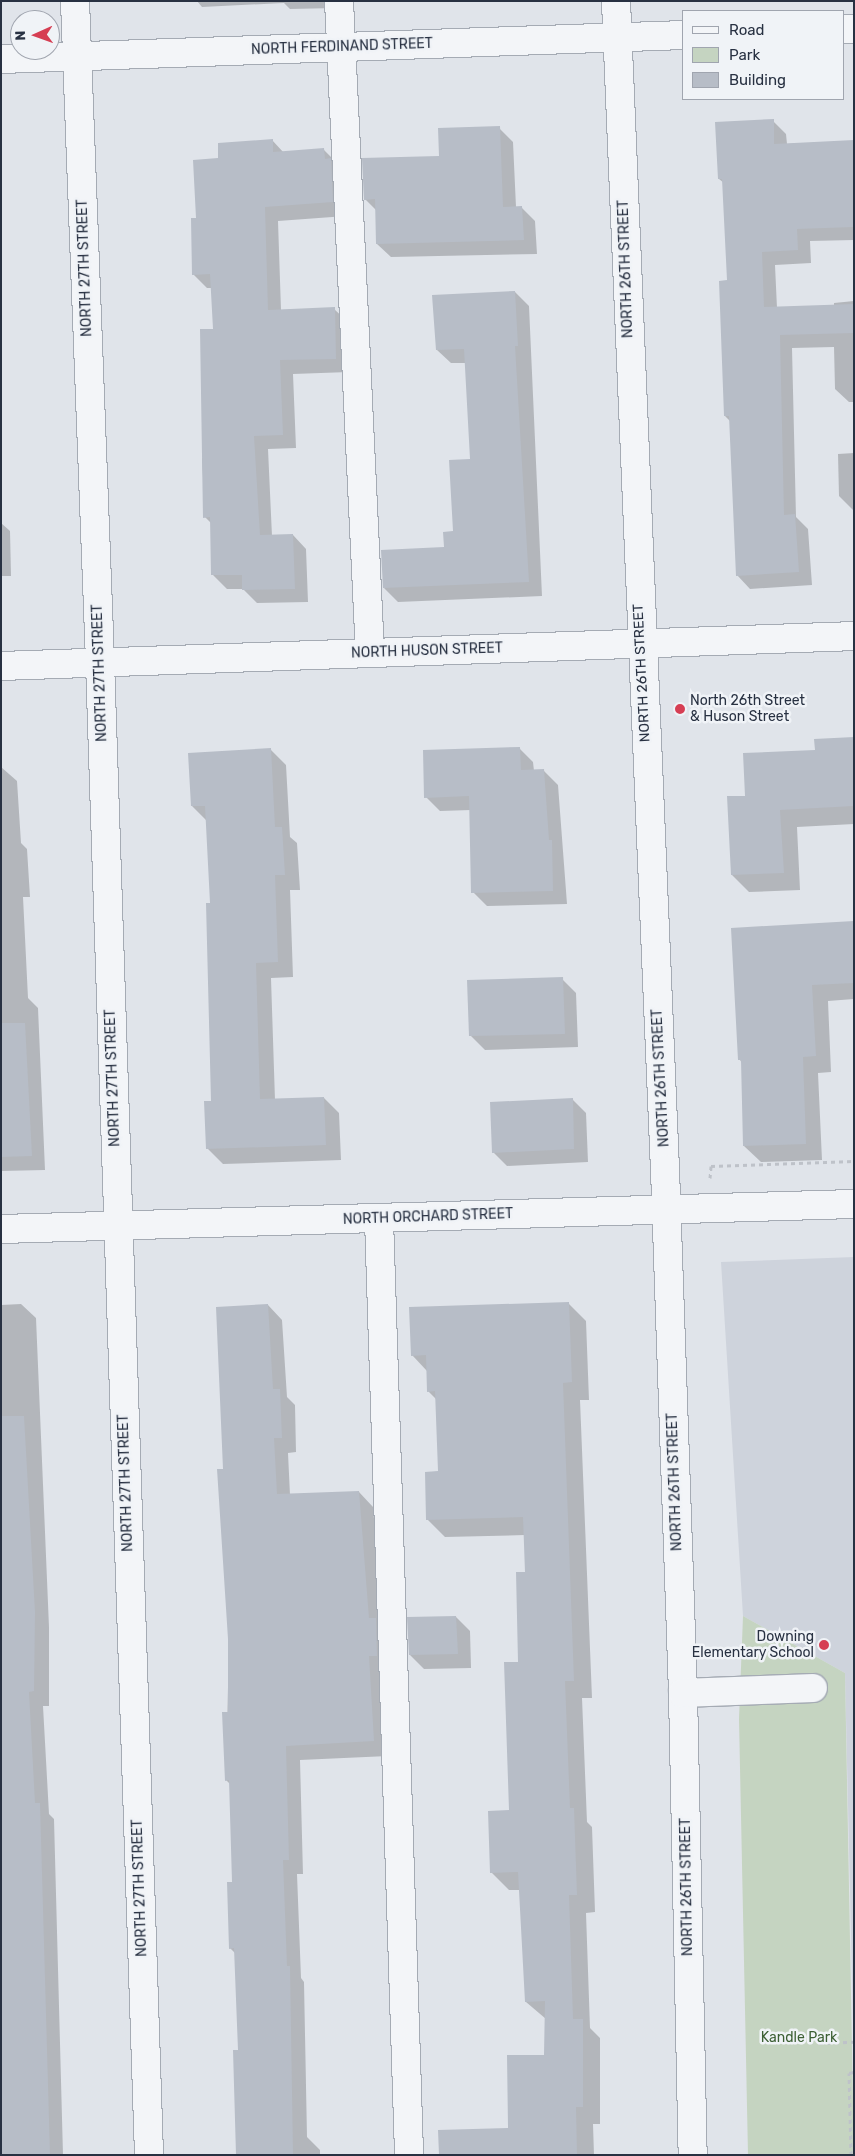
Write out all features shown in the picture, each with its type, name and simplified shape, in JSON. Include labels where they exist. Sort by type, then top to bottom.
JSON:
[{"type":"street","name":"NORTH 27TH STREET","points":[[75,1],[100,662],[149,2155]]},
{"type":"street","points":[[339,1],[370,653]]},
{"type":"street","name":"NORTH 26TH STREET","points":[[616,1],[641,644],[665,1169],[664,1210],[683,1692],[693,2155]]},
{"type":"street","name":"NORTH FERDINAND STREET","points":[[1,59],[682,35]]},
{"type":"street","name":"NORTH HUSON STREET","points":[[1,666],[854,636]]},
{"type":"street","name":"NORTH ORCHARD STREET","points":[[1,1229],[854,1204]]},
{"type":"street","points":[[379,1219],[409,2155]]},
{"type":"street","points":[[683,1692],[813,1688]]},
{"type":"path","points":[[708,1207],[711,1166],[854,1161]]},
{"type":"path","points":[[819,2043],[854,2042]]},
{"type":"path","points":[[851,2155],[849,2073],[854,2072]]},
{"type":"shaded area","name":"Downing Elementary School","points":[[854,1257],[854,2066],[845,1673],[743,1616],[721,1262]]},
{"type":"green space","name":"Kandle Park","points":[[743,1616],[845,1673],[854,2155],[748,2155],[739,1719]]},
{"type":"building","points":[[774,119],[774,144],[854,140],[854,227],[797,229],[798,250],[762,252],[764,307],[854,304],[854,333],[780,335],[784,515],[795,514],[799,572],[736,576],[729,416],[724,416],[719,281],[727,280],[722,179],[718,179],[715,122]]},
{"type":"building","points":[[500,126],[503,207],[522,206],[524,240],[376,244],[375,199],[364,200],[362,158],[439,156],[438,128]]},
{"type":"building","points":[[273,139],[273,152],[324,148],[325,159],[331,158],[333,202],[265,207],[268,310],[335,307],[336,359],[280,360],[283,435],[254,436],[260,535],[293,534],[295,589],[242,590],[242,575],[211,575],[210,517],[203,518],[200,329],[213,329],[210,274],[192,275],[191,218],[196,218],[193,160],[218,158],[218,143]]},
{"type":"building","points":[[515,291],[518,346],[515,346],[529,582],[383,588],[381,550],[444,547],[443,532],[453,531],[449,460],[470,459],[464,349],[436,350],[432,295]]},
{"type":"building","points":[[854,737],[854,806],[780,810],[784,873],[731,875],[727,796],[745,796],[743,753],[815,750],[814,739]]},
{"type":"building","points":[[520,747],[521,770],[544,769],[549,840],[552,840],[553,891],[471,893],[469,796],[424,798],[423,750]]},
{"type":"building","points":[[271,748],[275,827],[282,827],[285,875],[275,875],[278,962],[256,963],[260,1099],[324,1097],[326,1145],[206,1149],[204,1101],[211,1101],[206,903],[210,903],[205,806],[191,806],[188,753]]},
{"type":"building","points":[[854,921],[854,983],[812,985],[816,1056],[803,1057],[806,1144],[743,1146],[741,1060],[738,1060],[731,928]]},
{"type":"building","points":[[563,977],[565,1034],[469,1036],[467,980]]},
{"type":"building","points":[[1,1023],[25,1023],[32,1156],[1,1157]]},
{"type":"building","points":[[573,1098],[574,1149],[492,1153],[490,1102]]},
{"type":"building","points":[[569,1302],[572,1382],[563,1383],[574,1681],[565,1681],[570,1808],[574,1808],[577,1895],[569,1895],[573,2019],[583,2019],[583,2107],[576,2107],[577,2155],[439,2155],[438,2130],[508,2128],[507,2055],[544,2055],[545,2001],[525,2002],[518,1872],[490,1873],[488,1811],[509,1810],[504,1662],[518,1662],[516,1572],[525,1572],[523,1517],[426,1520],[425,1472],[438,1471],[435,1391],[427,1392],[426,1355],[411,1356],[409,1307]]},
{"type":"building","points":[[268,1304],[273,1389],[280,1389],[282,1438],[274,1438],[277,1494],[359,1491],[369,1618],[376,1618],[377,1656],[369,1656],[374,1741],[286,1746],[289,1860],[283,1860],[287,1966],[290,1966],[293,2155],[236,2155],[233,2050],[238,2050],[234,1948],[229,1949],[227,1882],[232,1882],[229,1780],[225,1781],[222,1712],[228,1712],[228,1639],[217,1469],[223,1469],[216,1307]]},
{"type":"building","points":[[1,1416],[24,1416],[35,1612],[34,1691],[29,1692],[35,1803],[40,1803],[50,2155],[1,2155]]},
{"type":"building","points":[[456,1616],[458,1654],[409,1655],[407,1617]]},
{"type":"place","name":"North 26th Street & Huson Street","points":[[680,709]]},
{"type":"place","name":"Downing Elementary School","points":[[824,1645]]}]
